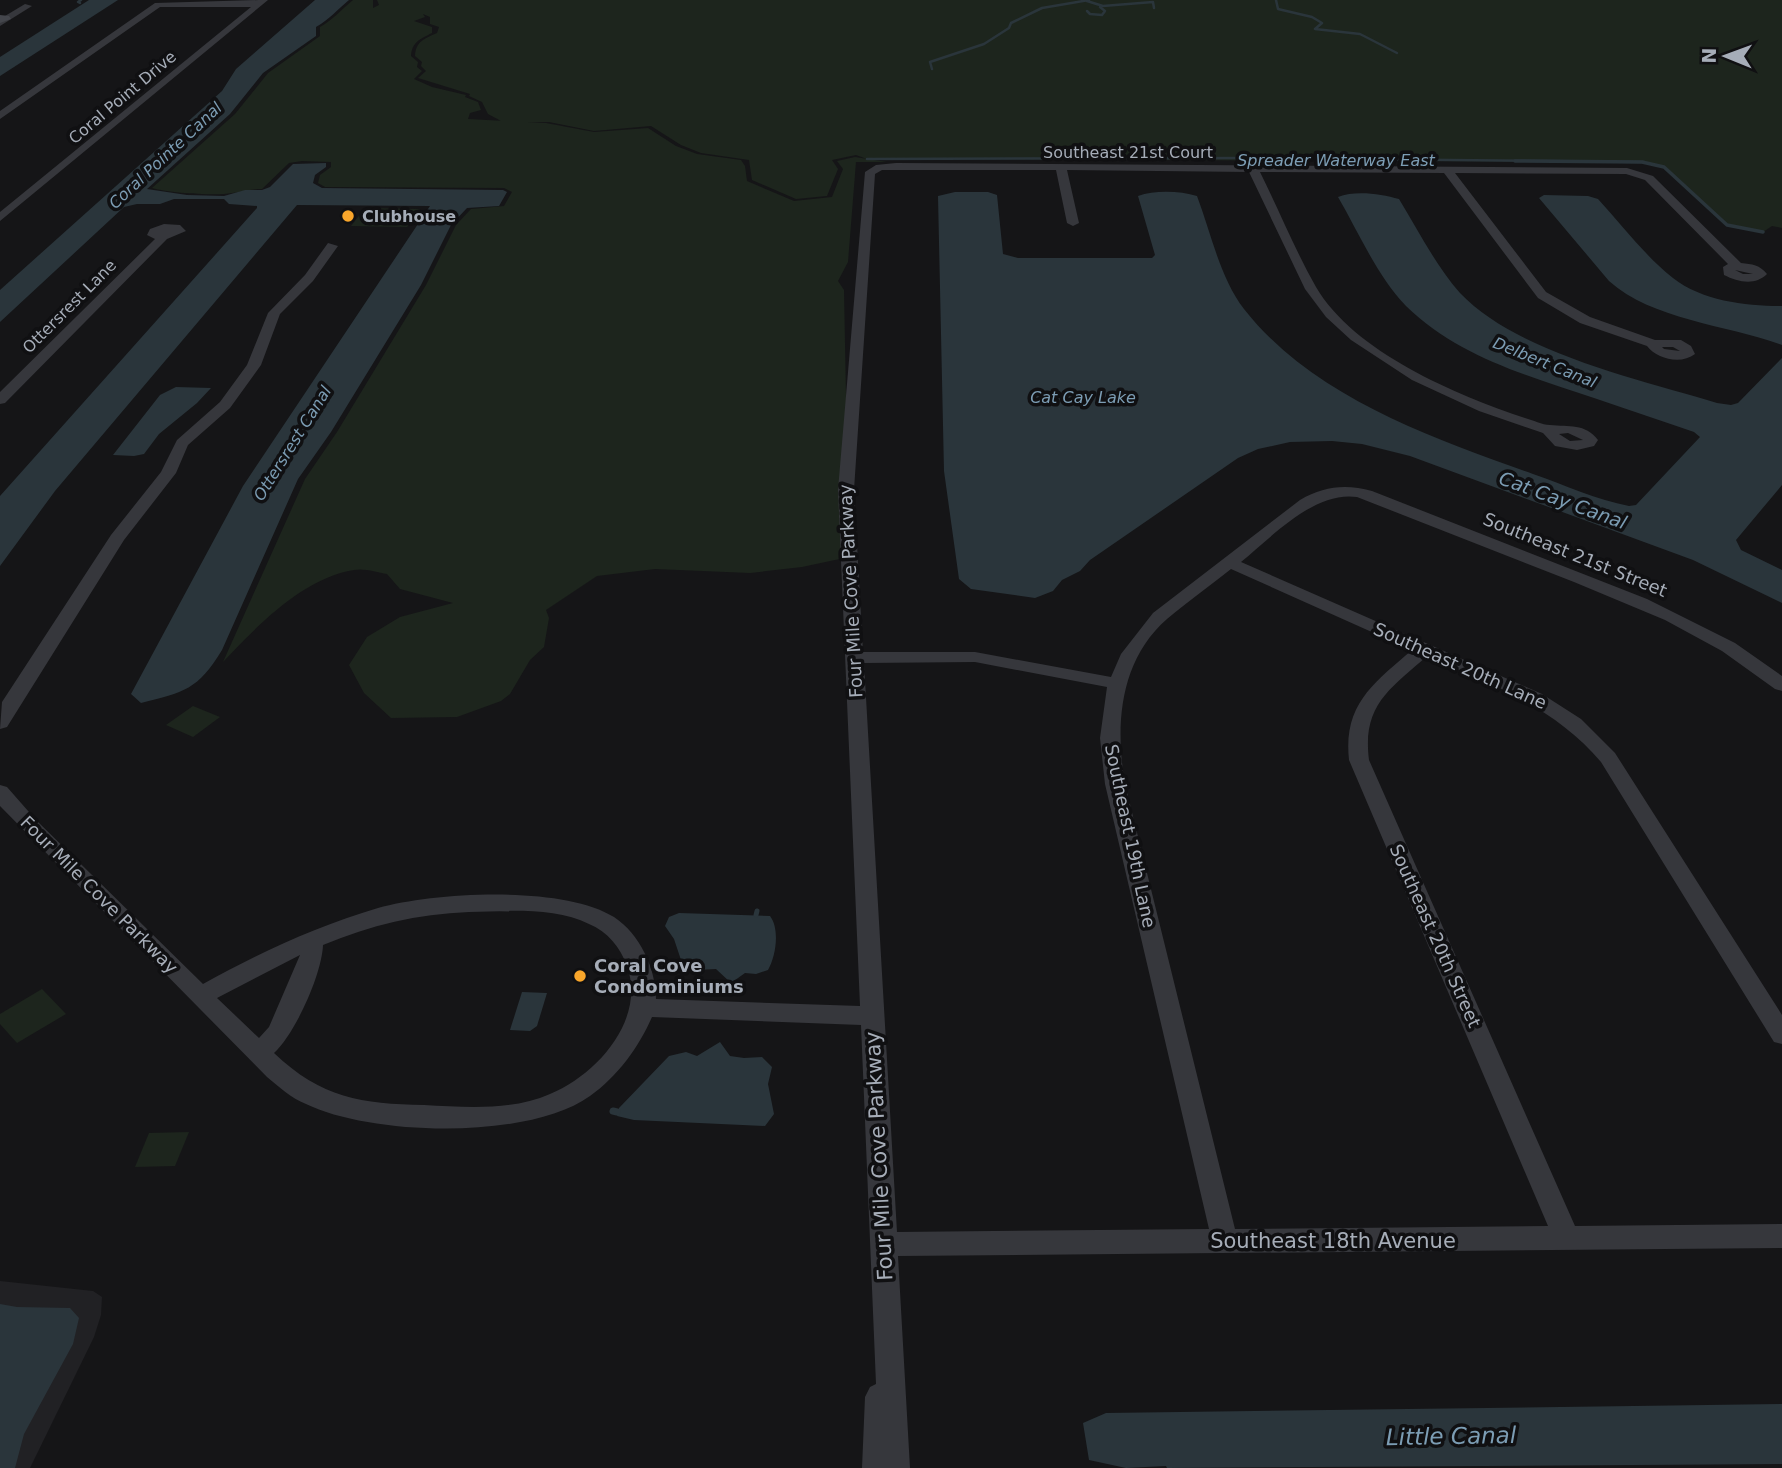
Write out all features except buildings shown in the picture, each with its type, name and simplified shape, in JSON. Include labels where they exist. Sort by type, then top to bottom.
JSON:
[{"type":"street","points":[[0,116],[158,5],[262,2]]},
{"type":"street","name":"Coral Point Drive","points":[[0,218],[262,2]]},
{"type":"street","points":[[2,21],[28,6]]},
{"type":"street","name":"Southeast 21st Court","points":[[874,169],[891,166],[1634,172],[1649,178],[1737,265]]},
{"type":"street","points":[[1061,167],[1073,223],[1085,229]]},
{"type":"street","points":[[1253,168],[1311,289],[1324,307],[1346,328],[1399,365],[1441,388],[1548,429]]},
{"type":"street","name":"Four Mile Cove Parkway","points":[[874,169],[869,174],[845,476],[895,1468]]},
{"type":"street","points":[[1447,170],[1542,295],[1585,320],[1654,344]]},
{"type":"street","name":"Ottersrest Lane","points":[[0,400],[163,237]]},
{"type":"street","points":[[0,723],[117,538],[168,473],[182,443],[196,427],[222,408],[233,394],[254,365],[274,313],[309,278],[332,246]]},
{"type":"street","name":"Southeast 19th Lane","points":[[1225,1241],[1115,784],[1108,733],[1115,683],[1146,630],[1183,598],[1306,503],[1326,492],[1340,490]]},
{"type":"street","name":"Southeast 21st Street","points":[[1340,490],[1366,494],[1675,618],[1725,644],[1782,685]]},
{"type":"street","name":"Southeast 20th Lane","points":[[1230,563],[1544,702],[1575,722],[1608,758],[1782,1035]]},
{"type":"street","name":"Southeast 20th Street","points":[[1424,649],[1376,692],[1363,709],[1355,736],[1359,760],[1567,1239]]},
{"type":"street","points":[[854,658],[975,657],[1115,683]]},
{"type":"street","name":"Four Mile Cove Parkway","points":[[0,792],[28,824],[258,1053],[295,1085],[314,1097],[350,1108],[408,1115],[516,1115],[558,1103],[598,1078],[630,1036],[643,1008],[872,1016]]},
{"type":"street","points":[[200,996],[368,919],[428,906],[501,904],[574,910],[607,923],[620,933],[629,945],[640,973],[644,992],[643,1008]]},
{"type":"street","points":[[258,1053],[276,1037],[281,1027],[311,961],[312,943]]},
{"type":"street","name":"Southeast 18th Avenue","points":[[883,1244],[1782,1236]]},
{"type":"street","name":"Four Mile Cove Parkway","points":[[877,1468],[886,1295]]},
{"type":"shaded area","points":[[353,0],[373,0],[373,8],[379,5],[377,0],[1782,0],[1782,228],[1772,226],[1763,232],[1727,225],[1664,167],[1642,162],[868,159],[887,162],[856,162],[848,262],[838,281],[844,290],[849,557],[802,567],[750,573],[655,569],[597,576],[546,610],[549,618],[544,647],[530,660],[510,694],[501,701],[457,717],[391,718],[364,693],[349,665],[367,637],[400,617],[453,603],[400,589],[387,574],[358,570],[335,575],[317,583],[299,593],[266,619],[223,662],[305,479],[337,432],[426,285],[456,225],[471,209],[504,206],[512,192],[504,188],[325,187],[318,183],[320,175],[331,167],[331,162],[302,161],[289,163],[262,189],[208,194],[152,188],[235,114],[268,73],[320,36],[320,27]],"holes":[[[423,14],[430,17],[430,24],[439,27],[437,33],[417,47],[415,56],[426,71],[418,78],[470,94],[469,96],[482,102],[488,114],[500,121],[468,119],[470,113],[481,110],[478,102],[465,97],[466,95],[432,87],[414,79],[422,71],[411,56],[413,47],[420,39],[432,33],[432,27],[414,21],[425,17]],[[526,122],[549,122],[594,131],[651,126],[681,145],[701,153],[749,160],[752,180],[796,199],[827,196],[838,169],[832,160],[856,155],[866,159],[855,157],[837,161],[843,169],[832,197],[794,201],[747,181],[745,166],[741,160],[697,154],[676,146],[648,128],[594,132]]]},
{"type":"shaded area","points":[[365,208],[420,209],[407,227],[351,226]]},
{"type":"shaded area","points":[[193,706],[220,717],[193,737],[166,725]]},
{"type":"shaded area","points":[[42,989],[66,1014],[17,1043],[0,1024],[0,1014]]},
{"type":"shaded area","points":[[189,1132],[175,1166],[135,1167],[149,1133]]},
{"type":"shaded area","points":[[0,1281],[93,1291],[102,1297],[101,1315],[94,1337],[30,1468],[0,1468]]},
{"type":"water","points":[[89,0],[118,0],[0,76],[0,57]]},
{"type":"water","points":[[315,0],[349,0],[316,27],[316,36],[263,73],[230,114],[147,189],[187,195],[224,196],[270,187],[293,164],[326,163],[326,167],[315,175],[313,183],[322,188],[507,192],[499,206],[467,208],[451,225],[421,285],[331,432],[298,479],[222,650],[213,663],[205,674],[189,687],[141,703],[131,694],[243,486],[430,206],[297,205],[55,491],[0,566],[0,496],[257,206],[229,204],[224,199],[174,199],[160,204],[124,207],[0,322],[0,290],[222,91],[236,69]]},
{"type":"water","name":"Cat Cay Lake","points":[[955,192],[988,192],[997,195],[1003,254],[1018,258],[1152,258],[1155,255],[1138,196],[1168,192],[1197,196],[1222,269],[1236,297],[1272,340],[1304,367],[1339,390],[1415,429],[1581,492],[1629,506],[1636,505],[1700,437],[1694,432],[1521,373],[1448,339],[1426,324],[1396,294],[1377,268],[1338,197],[1368,194],[1399,199],[1435,260],[1460,293],[1484,314],[1513,332],[1581,362],[1731,405],[1738,403],[1782,358],[1782,485],[1736,540],[1741,550],[1782,570],[1782,603],[1693,560],[1410,456],[1362,444],[1332,441],[1290,442],[1258,449],[1238,458],[1090,560],[1080,571],[1062,580],[1053,591],[1035,598],[971,589],[959,579],[944,471],[938,196]]},
{"type":"water","points":[[1544,195],[1588,196],[1598,199],[1663,269],[1697,292],[1725,301],[1782,306],[1782,345],[1668,313],[1627,294],[1609,281],[1539,198]]},
{"type":"water","points":[[176,387],[211,388],[159,434],[144,454],[113,455],[160,395]]},
{"type":"water","points":[[679,913],[770,916],[775,928],[776,943],[768,970],[756,974],[745,973],[731,983],[716,969],[695,970],[682,963],[674,939],[665,926],[669,917]]},
{"type":"water","points":[[522,992],[547,993],[537,1026],[530,1031],[510,1030]]},
{"type":"water","points":[[720,1042],[730,1056],[762,1057],[772,1067],[768,1084],[774,1114],[765,1126],[634,1120],[617,1116],[619,1108],[669,1056],[686,1052],[697,1056]]},
{"type":"water","points":[[0,1304],[70,1308],[79,1318],[73,1344],[24,1434],[15,1468],[0,1468]]},
{"type":"water","name":"Little Canal","points":[[1782,1404],[1782,1464],[1126,1468],[1089,1460],[1083,1423],[1106,1413]]},
{"type":"waterway","points":[[80,3],[78,2],[81,0]]},
{"type":"waterway","points":[[932,69],[930,62],[984,44],[1009,28],[1011,23],[1042,8],[1089,0]]},
{"type":"waterway","points":[[1276,0],[1278,9],[1312,17],[1322,23],[1315,29],[1360,34],[1397,53]]},
{"type":"waterway","points":[[1087,1],[1103,6],[1153,2],[1154,8]]},
{"type":"waterway","points":[[1087,11],[1090,14],[1102,15],[1105,11],[1100,7]]},
{"type":"waterway","name":"Spreader Waterway East","points":[[867,159],[1247,158],[1644,162]]},
{"type":"waterway","name":"Spreader Waterway East","points":[[1515,161],[1642,162],[1664,167],[1727,225],[1763,232]]},
{"type":"waterway","points":[[756,915],[757,911]]},
{"type":"waterway","points":[[613,1111],[617,1112]]},
{"type":"place","name":"Clubhouse","points":[[348,216]]},
{"type":"place","name":"Coral Cove Condominiums","points":[[580,976]]},
{"type":"water label","name":"Coral Pointe Canal","points":[[165,155]]},
{"type":"water label","name":"Delbert Canal","points":[[1545,362]]},
{"type":"water label","name":"Ottersrest Canal","points":[[292,443]]},
{"type":"water label","name":"Cat Cay Canal","points":[[1563,500]]}]
